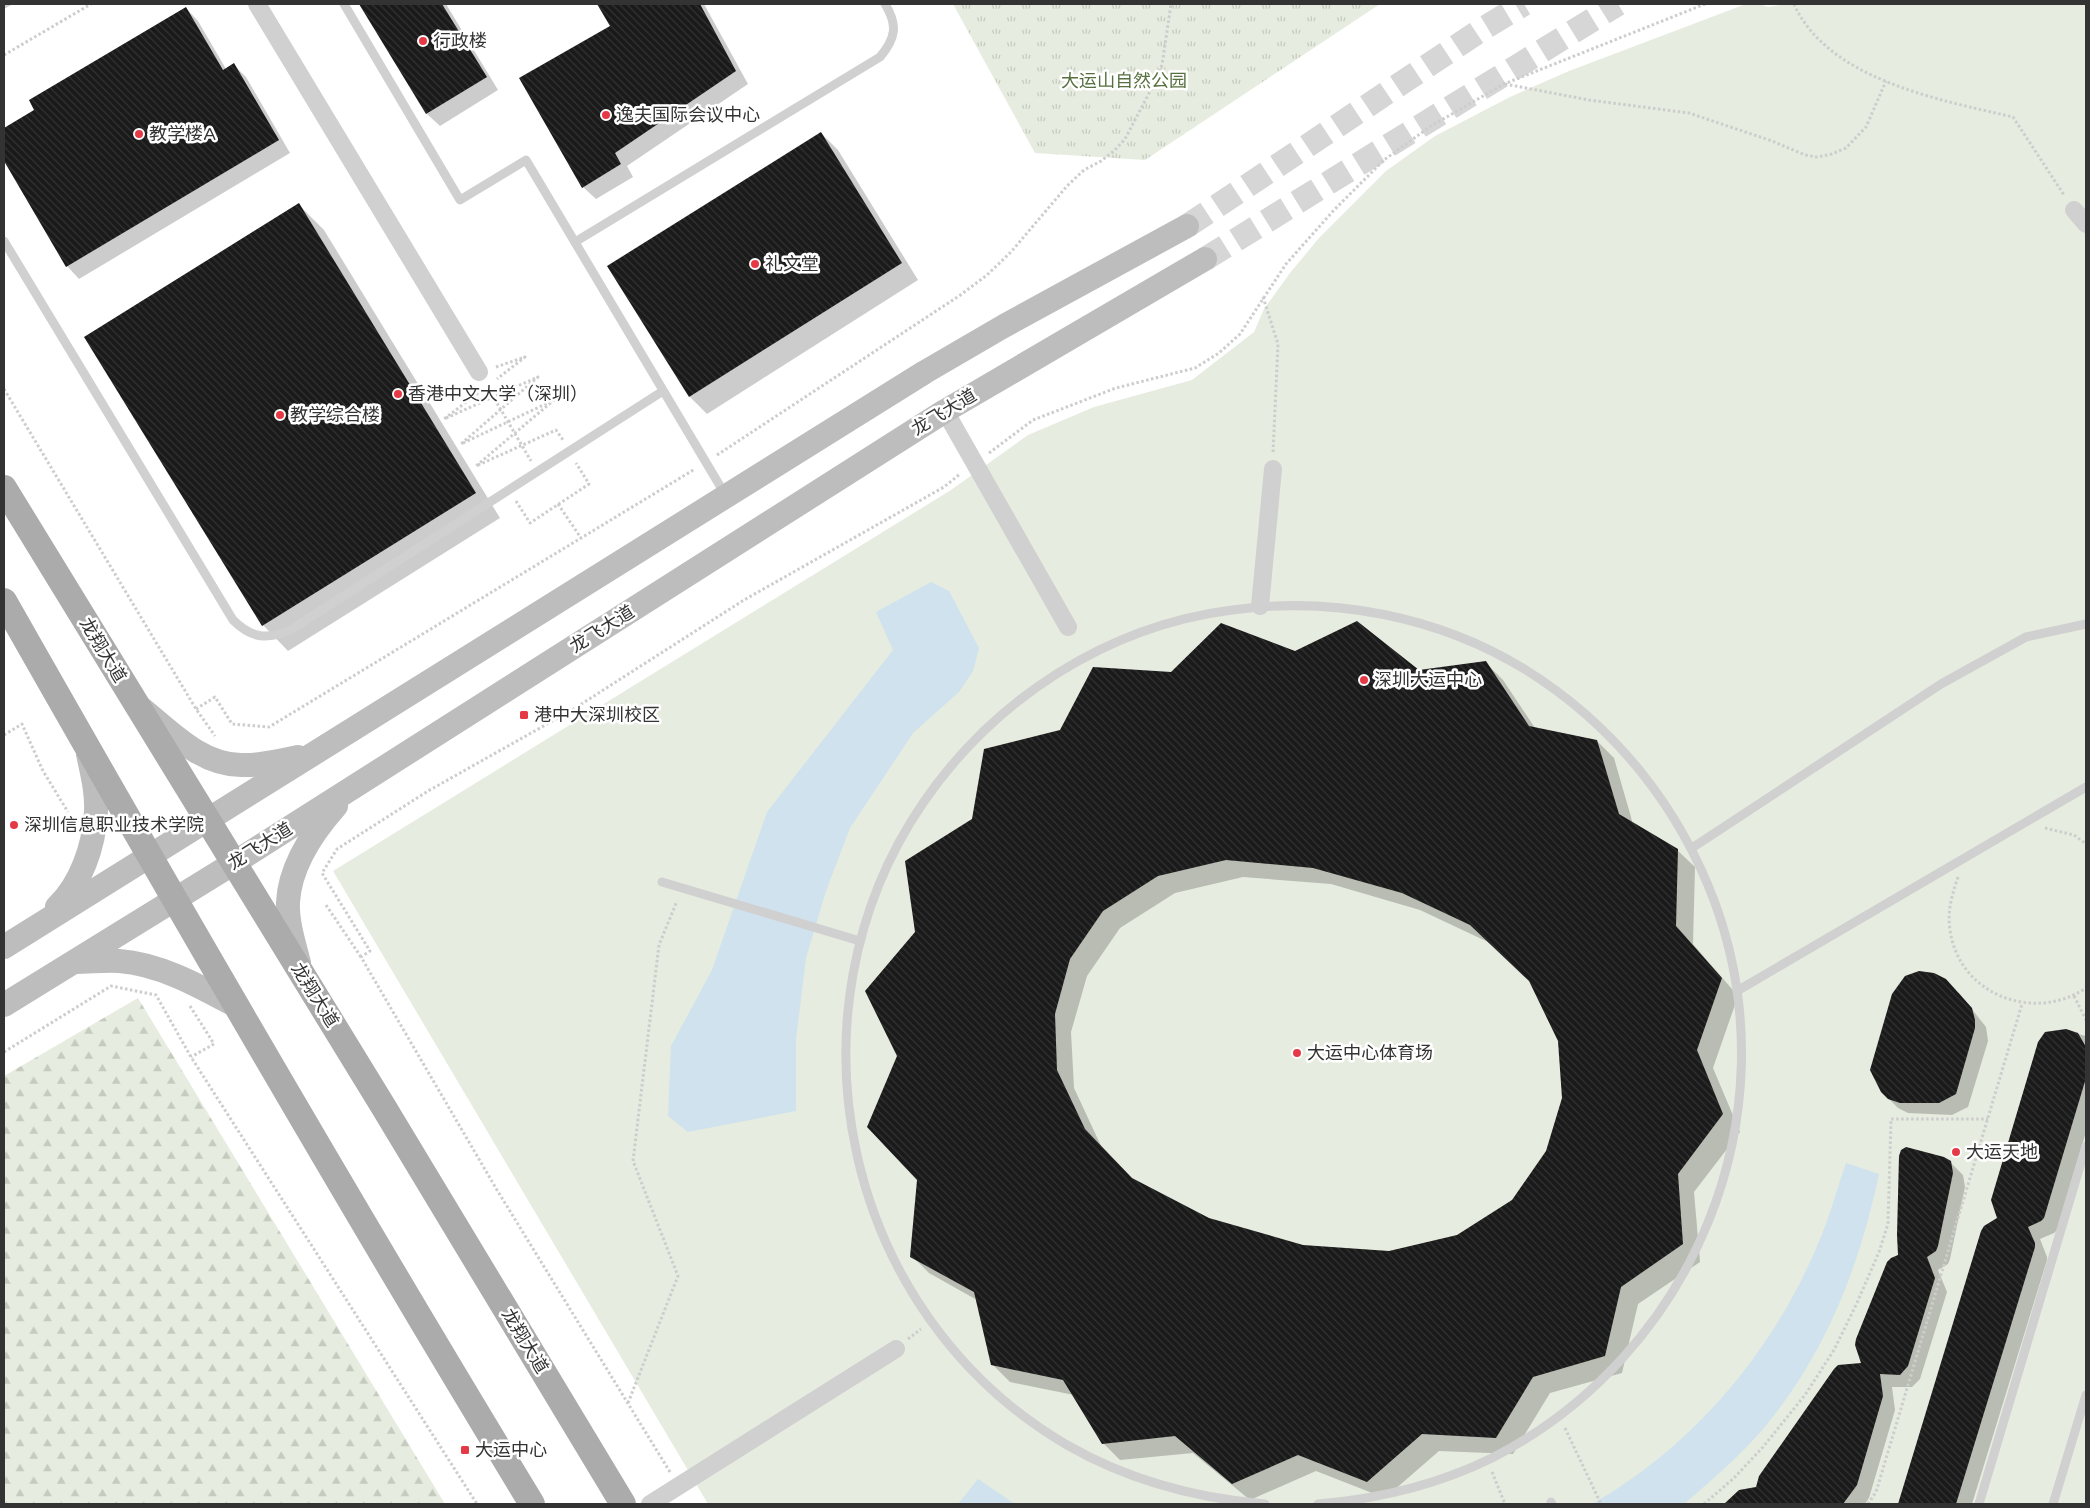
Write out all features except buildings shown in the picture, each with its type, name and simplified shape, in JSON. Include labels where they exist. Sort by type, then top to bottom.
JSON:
[{"type":"main road","points":[[4,947],[933,367],[1186,226]]},
{"type":"main road","name":"龙飞大道","points":[[4,1005],[234,863],[945,410],[1205,259]]},
{"type":"main road","name":"龙翔大道","points":[[4,488],[302,974],[623,1504]]},
{"type":"main road","points":[[4,601],[175,900],[432,1339],[532,1504]]},
{"type":"main road","points":[[136,704],[194,750],[217,761],[240,766],[268,763],[317,753]]},
{"type":"main road","points":[[38,926],[67,898],[79,877],[90,846],[96,812],[94,782],[86,745]]},
{"type":"main road","points":[[302,974],[292,933],[288,901],[294,873],[306,844],[322,822],[351,789]]},
{"type":"main road","points":[[74,962],[120,961],[153,968],[192,982],[238,1007]]},
{"type":"street","points":[[257,4],[483,379]]},
{"type":"street","points":[[2074,210],[2086,224]]},
{"type":"street","points":[[945,410],[1068,627]]},
{"type":"street","points":[[1260,606],[1273,469]]},
{"type":"street","points":[[650,1504],[896,1349]]},
{"type":"lane","points":[[344,4],[460,200],[526,160],[726,497]]},
{"type":"lane","points":[[575,242],[880,57],[890,45],[895,29],[885,4]]},
{"type":"lane","points":[[4,241],[233,620],[253,634],[279,635],[292,629],[663,391]]},
{"type":"lane","points":[[1265,1504],[1201,1496],[1166,1487],[1114,1468],[1065,1444],[1005,1401],[978,1377],[930,1321],[893,1259],[878,1226],[866,1192],[849,1121],[845,1058],[847,1013],[852,976],[871,906],[901,838],[920,806],[966,748],[1021,698],[1083,658],[1125,638],[1187,618],[1223,611],[1260,606],[1297,605],[1334,607],[1399,618],[1444,631],[1479,645],[1512,662],[1544,682],[1574,704],[1622,749],[1652,785],[1673,816],[1692,848],[1707,882],[1720,918],[1737,991],[1740,1028],[1739,1102],[1724,1175],[1699,1245],[1676,1286],[1639,1340],[1615,1368],[1559,1416],[1524,1440],[1488,1460],[1419,1487],[1383,1496],[1318,1504]]},
{"type":"lane","points":[[1692,848],[1941,684],[2026,637],[2086,624]]},
{"type":"lane","points":[[1737,991],[2086,787]]},
{"type":"lane","points":[[662,882],[860,941]]},
{"type":"lane","points":[[1979,1504],[2086,1146]]},
{"type":"lane","points":[[2052,1504],[2086,1395]]},
{"type":"path","points":[[4,55],[91,4]]},
{"type":"path","points":[[730,446],[959,296],[987,275],[1011,252],[1067,186],[1084,170],[1114,151],[1125,139],[1133,125],[1162,65],[1171,4]]},
{"type":"path","points":[[361,958],[370,951],[322,873],[337,849],[428,791],[572,710],[744,600],[944,487],[1033,420],[1116,388],[1195,368],[1219,353],[1240,334],[1263,296],[1286,264],[1334,210],[1384,160],[1431,126],[1504,84],[1705,4]]},
{"type":"path","points":[[1794,4],[1811,32],[1834,52],[1855,66],[1926,97],[2013,117],[2074,210]]},
{"type":"path","points":[[1504,84],[1589,100],[1689,113],[1764,138],[1805,155],[1817,157],[1832,154],[1846,148],[1866,127],[1886,81]]},
{"type":"path","points":[[1263,296],[1278,344],[1273,469]]},
{"type":"path","points":[[483,379],[525,357],[483,379],[444,419],[538,377],[461,444],[554,400],[476,466],[556,430],[589,484],[530,522],[510,490]]},
{"type":"path","points":[[483,379],[538,472]]},
{"type":"path","points":[[4,389],[196,709],[216,738]]},
{"type":"path","points":[[196,709],[215,697],[232,724],[269,727],[688,474]]},
{"type":"path","points":[[558,504],[581,538]]},
{"type":"path","points":[[4,735],[22,724],[44,771],[68,812]]},
{"type":"path","points":[[1958,876],[1950,903],[1950,930],[1958,956],[1974,979],[1996,995],[2022,1004],[2049,1004],[2074,996],[2086,988]]},
{"type":"path","points":[[628,1403],[678,1276],[634,1161],[659,946],[682,889]]},
{"type":"path","points":[[326,905],[361,958],[498,1190],[679,1486]]},
{"type":"path","points":[[4,1052],[111,986],[156,995],[191,1057],[476,1504]]},
{"type":"path","points":[[2074,996],[2086,1020]]},
{"type":"path","points":[[187,1002],[214,1044],[191,1057]]},
{"type":"path","points":[[1868,1504],[1876,1492],[2022,1004]]},
{"type":"path","points":[[1704,1504],[1734,1478],[1751,1460],[1804,1395],[1834,1350],[1853,1312],[1879,1252],[1888,1224],[1891,1119],[1988,1119]]},
{"type":"path","points":[[896,1349],[930,1321]]},
{"type":"path","points":[[1559,1416],[1601,1504]]},
{"type":"path","points":[[1488,1460],[1505,1504]]},
{"type":"green space","name":"大运山自然公园","points":[[953,4],[1380,4],[1145,160],[1035,153]]},
{"type":"green space","name":"深圳大运中心","points":[[1746,4],[1760,4],[1768,7],[1785,4],[2086,4],[2086,1504],[708,1504],[333,871],[951,490],[1028,435],[1094,407],[1192,380],[1254,332],[1264,309],[1319,238],[1386,171],[1435,136],[1510,97],[1569,71]]},
{"type":"green space","points":[[138,998],[445,1504],[4,1504],[4,1076]]},
{"type":"water","points":[[931,582],[949,591],[979,648],[973,671],[959,692],[913,733],[850,828],[826,891],[806,958],[796,1040],[796,1111],[688,1132],[668,1116],[671,1046],[712,970],[767,812],[893,650],[876,612]]},
{"type":"water","points":[[1846,1163],[1879,1174],[1871,1209],[1850,1276],[1837,1308],[1805,1370],[1786,1399],[1764,1428],[1745,1448],[1684,1504],[1592,1504],[1632,1479],[1669,1450],[1703,1418],[1734,1383],[1762,1346],[1787,1306],[1809,1264],[1827,1221]]},
{"type":"water","points":[[978,1479],[1015,1504],[958,1504]]},
{"type":"tunnel","points":[[1187,226],[1484,28],[1524,4]]},
{"type":"tunnel","points":[[1205,259],[1618,4]]},
{"type":"place","name":"行政楼","points":[[423,41]]},
{"type":"place","name":"逸夫国际会议中心","points":[[606,115]]},
{"type":"place","name":"教学楼A","points":[[139,134]]},
{"type":"place","name":"礼文堂","points":[[755,264]]},
{"type":"place","name":"香港中文大学（深圳）","points":[[398,394]]},
{"type":"place","name":"教学综合楼","points":[[280,415]]},
{"type":"place","name":"深圳大运中心","points":[[1364,680]]},
{"type":"place","name":"港中大深圳校区","points":[[524,715]]},
{"type":"place","name":"深圳信息职业技术学院","points":[[14,825]]},
{"type":"place","name":"大运中心体育场","points":[[1297,1053]]},
{"type":"place","name":"大运天地","points":[[1956,1152]]},
{"type":"place","name":"大运中心","points":[[465,1450]]}]
